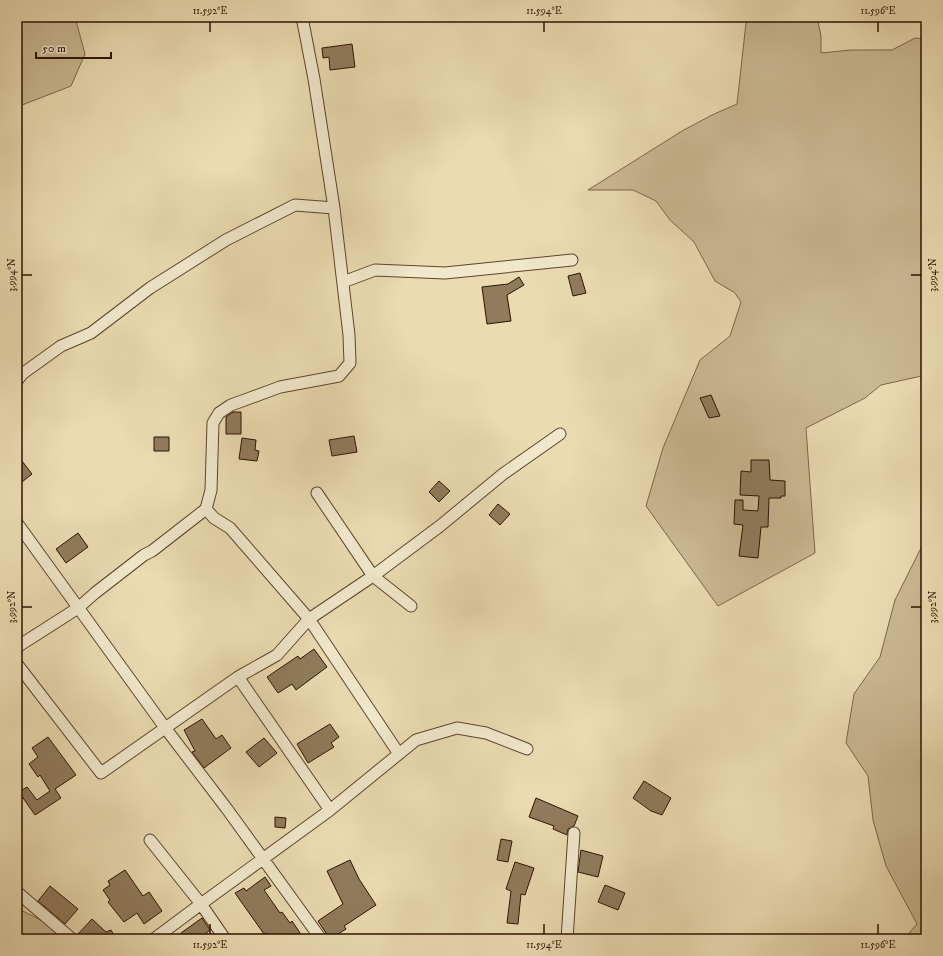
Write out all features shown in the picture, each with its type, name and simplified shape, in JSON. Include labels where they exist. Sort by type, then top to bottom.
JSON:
[{"type":"street","points":[[17,647],[78,608],[144,555],[152,552],[206,509],[211,490],[213,423],[219,413],[232,405],[280,387],[339,376],[350,363],[349,335],[334,208],[314,79],[302,17]]},
{"type":"street","points":[[17,381],[22,374],[60,346],[91,333],[150,288],[226,240],[295,205],[334,208]]},
{"type":"street","points":[[343,282],[375,270],[445,273],[572,260]]},
{"type":"street","points":[[17,664],[101,773],[166,729],[238,677],[277,655],[309,619],[373,576],[440,526],[503,474],[560,434]]},
{"type":"street","points":[[317,493],[373,576],[411,606]]},
{"type":"street","points":[[206,509],[214,518],[230,528],[309,619],[399,754]]},
{"type":"street","points":[[17,523],[166,729],[227,809],[321,939]]},
{"type":"street","points":[[238,677],[330,810]]},
{"type":"street","points":[[154,939],[330,810],[416,740],[457,728],[486,733],[527,749]]},
{"type":"street","points":[[567,939],[574,833]]},
{"type":"street","points":[[150,840],[201,904],[225,939]]},
{"type":"street","points":[[17,892],[72,939]]},
{"type":"shaded area","points":[[17,17],[75,17],[85,54],[71,86],[17,107]]},
{"type":"shaded area","points":[[756,17],[817,17],[821,36],[821,53],[851,50],[892,50],[915,38],[926,39],[926,375],[881,385],[865,398],[806,428],[815,553],[718,606],[646,506],[663,448],[700,360],[730,336],[741,302],[735,293],[715,281],[694,242],[670,220],[656,201],[633,190],[588,190],[682,131],[737,104],[746,23]]},
{"type":"shaded area","points":[[926,538],[926,939],[904,939],[917,924],[886,866],[873,820],[868,776],[846,743],[854,694],[880,657],[895,600]]},
{"type":"shaded area","points":[[17,908],[72,936],[75,939],[17,939]]},
{"type":"building","points":[[352,44],[355,67],[330,70],[329,57],[323,58],[322,48]]},
{"type":"building","points":[[580,273],[586,293],[573,296],[568,276]]},
{"type":"building","points":[[519,277],[524,285],[507,295],[511,321],[487,324],[482,287],[508,284]]},
{"type":"building","points":[[711,395],[720,416],[709,418],[700,398]]},
{"type":"building","points":[[233,412],[241,412],[241,434],[226,434],[226,417]]},
{"type":"building","points":[[354,436],[357,452],[332,456],[329,440]]},
{"type":"building","points":[[154,437],[169,437],[169,451],[154,451]]},
{"type":"building","points":[[242,438],[256,440],[255,450],[259,451],[257,461],[239,459]]},
{"type":"building","points":[[751,460],[769,460],[770,480],[785,481],[785,496],[781,496],[781,498],[769,498],[768,527],[761,527],[758,558],[739,556],[743,525],[734,524],[735,500],[743,500],[743,510],[758,511],[759,496],[740,495],[741,471],[751,472]]},
{"type":"building","points":[[22,461],[32,474],[17,486],[17,465]]},
{"type":"building","points":[[439,481],[450,491],[439,502],[429,492]]},
{"type":"building","points":[[498,504],[510,514],[500,525],[489,515]]},
{"type":"building","points":[[78,533],[88,547],[66,563],[56,549]]},
{"type":"building","points":[[314,649],[327,667],[296,690],[292,684],[278,693],[267,677],[298,656],[300,659]]},
{"type":"building","points":[[202,719],[216,739],[222,735],[231,748],[204,768],[192,752],[195,751],[184,730]]},
{"type":"building","points":[[330,724],[339,737],[331,743],[334,747],[308,763],[297,744]]},
{"type":"building","points":[[48,737],[76,775],[55,789],[61,798],[35,815],[19,792],[27,787],[37,800],[50,791],[40,775],[38,777],[29,764],[38,757],[32,748]]},
{"type":"building","points":[[264,738],[277,753],[259,767],[246,752]]},
{"type":"building","points":[[644,781],[671,798],[662,815],[651,811],[633,798]]},
{"type":"building","points":[[536,798],[578,816],[574,826],[568,829],[567,835],[553,829],[554,826],[529,817]]},
{"type":"building","points":[[275,817],[286,818],[285,828],[275,827]]},
{"type":"building","points":[[501,839],[512,841],[508,862],[497,860]]},
{"type":"building","points":[[581,850],[603,856],[598,877],[578,872]]},
{"type":"building","points":[[350,860],[359,879],[376,905],[344,926],[346,929],[330,939],[318,921],[343,904],[327,871]]},
{"type":"building","points":[[515,862],[534,868],[525,895],[521,894],[518,924],[507,923],[511,891],[506,889]]},
{"type":"building","points":[[125,870],[143,896],[149,892],[162,911],[144,924],[137,913],[124,922],[108,902],[110,900],[103,890],[110,885],[108,881]]},
{"type":"building","points":[[265,877],[271,886],[264,890],[280,913],[282,912],[290,923],[292,921],[304,939],[270,939],[266,933],[264,934],[235,893],[244,888],[246,891]]},
{"type":"building","points":[[605,885],[625,893],[618,910],[598,902]]},
{"type":"building","points":[[50,886],[78,909],[65,924],[38,901]]},
{"type":"building","points":[[202,918],[210,930],[206,933],[210,939],[185,939],[181,933]]},
{"type":"building","points":[[92,919],[106,932],[111,930],[116,939],[79,939],[77,935]]}]
